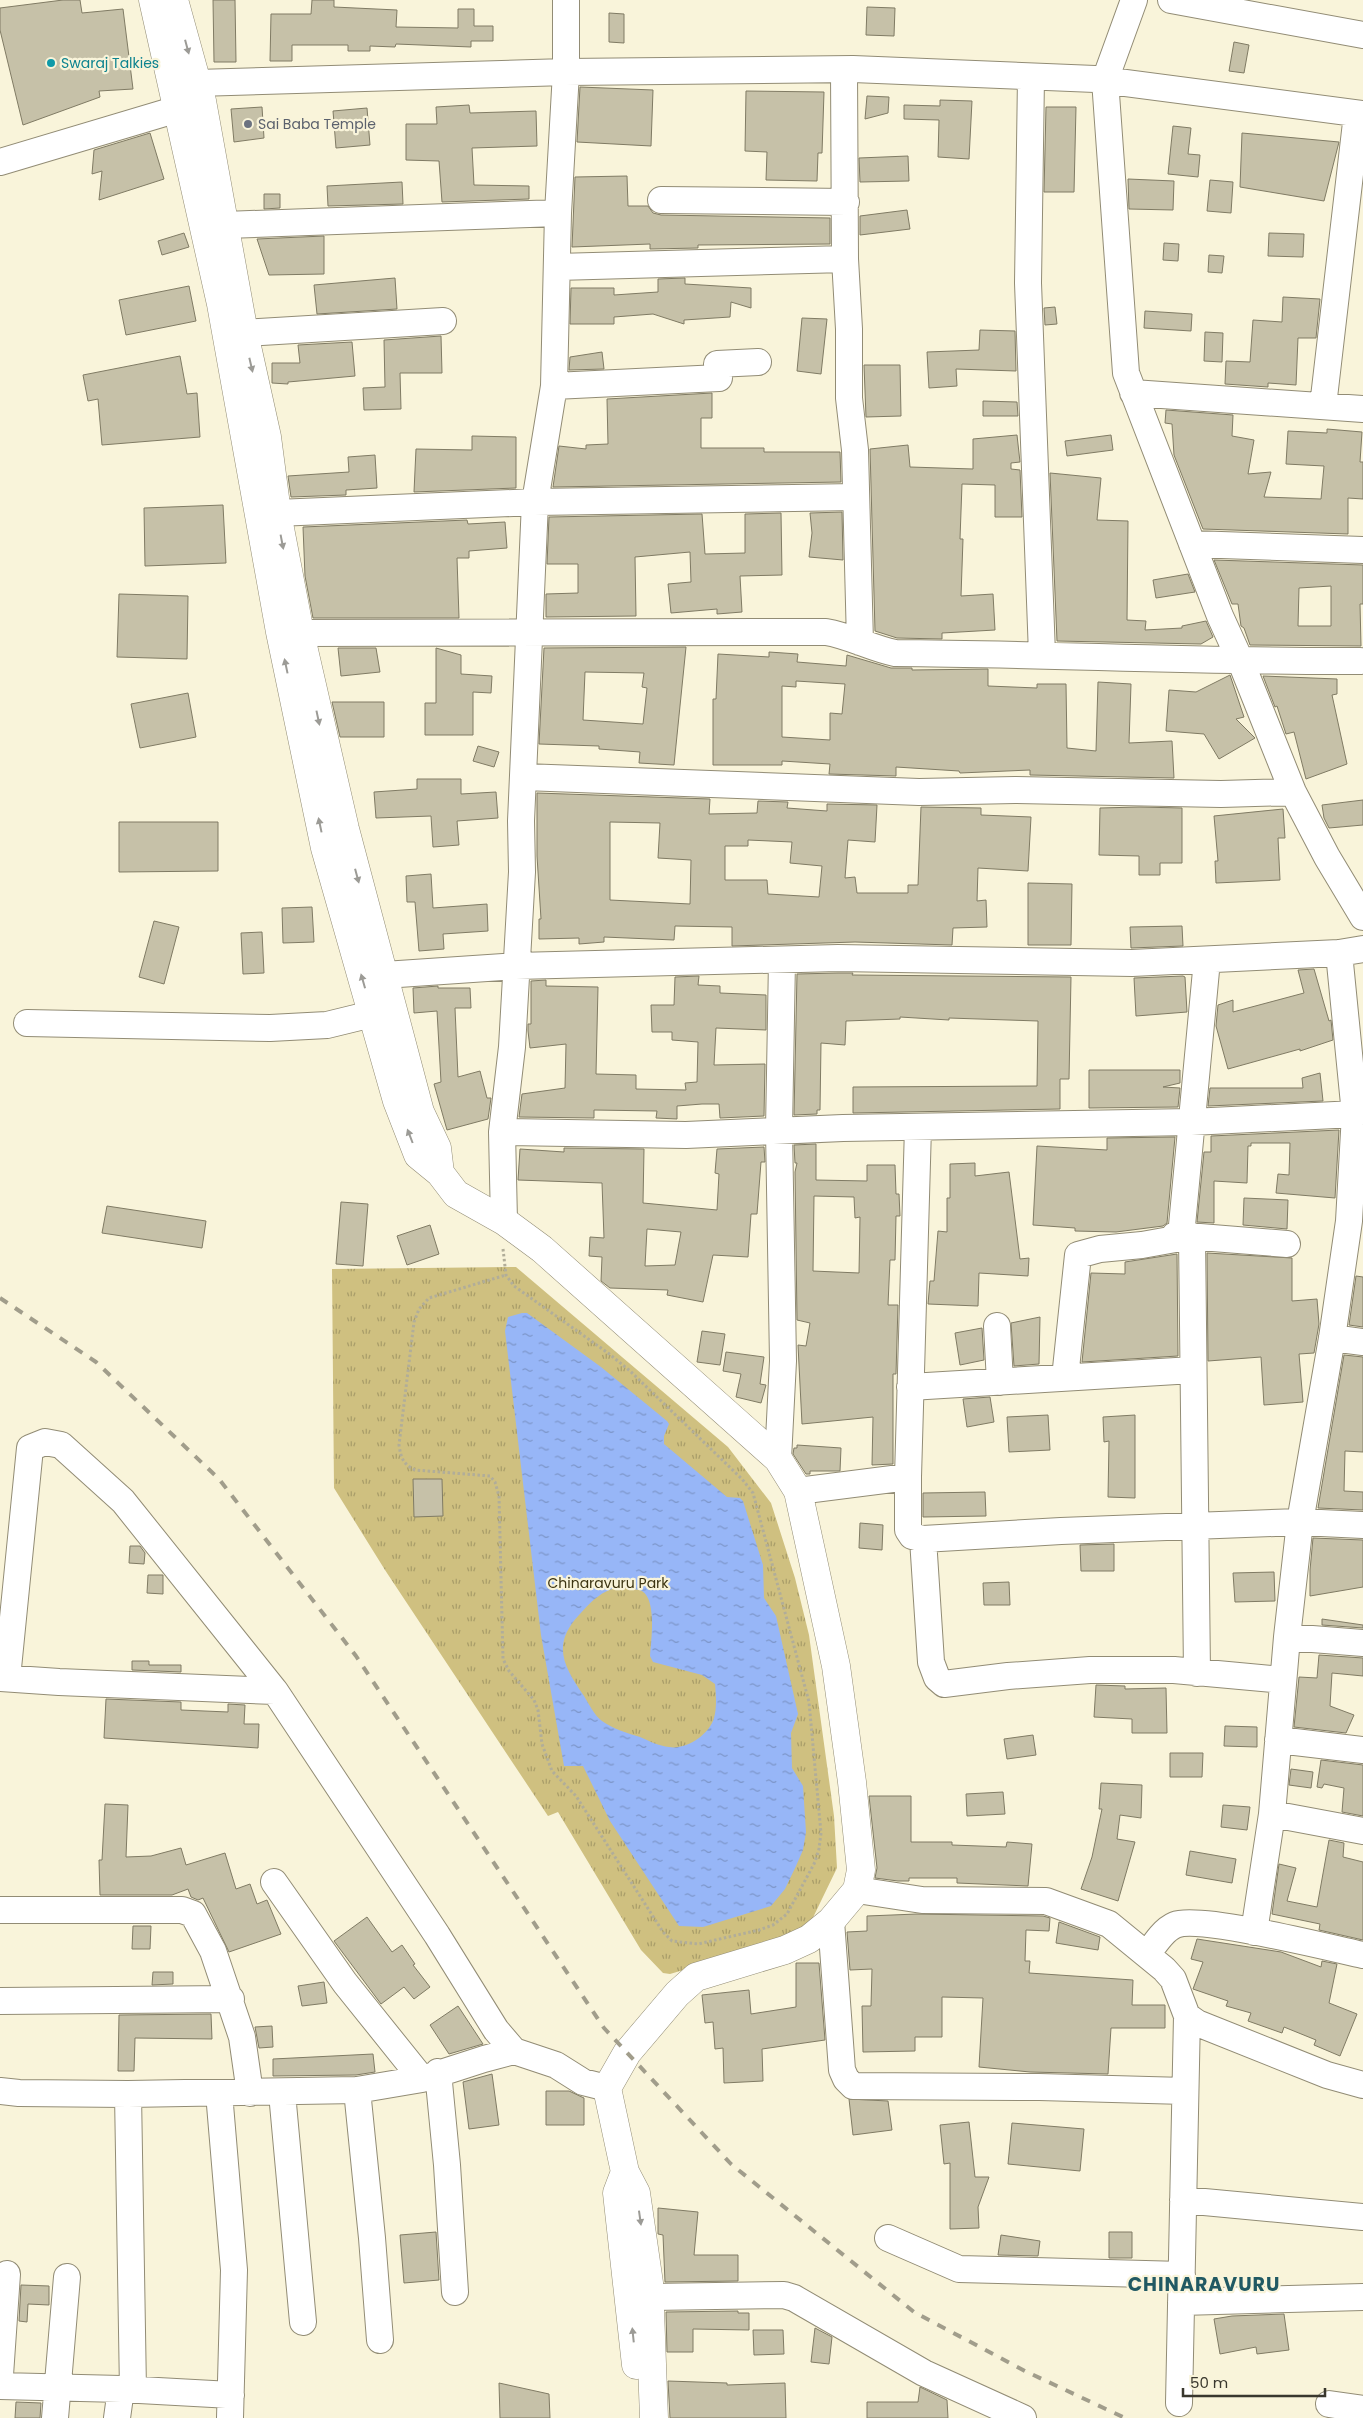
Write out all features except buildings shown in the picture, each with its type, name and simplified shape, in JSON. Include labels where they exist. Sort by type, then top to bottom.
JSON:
[{"type":"main road","points":[[152,0],[192,98],[225,225],[244,332],[267,437],[277,513],[300,633],[344,829],[420,1112],[437,1148],[440,1173]]},
{"type":"main road","points":[[174,0],[192,98],[221,304],[249,470],[325,848],[397,1101],[418,1155],[440,1173],[456,1194],[504,1221],[542,1249],[778,1459],[798,1491],[836,1666],[852,1782],[861,1870],[857,1890],[831,1921],[809,1939],[784,1950],[696,1977],[677,1994],[627,2053],[607,2088],[625,2172],[636,2193],[651,2297],[654,2418]]},
{"type":"main road","points":[[625,2172],[617,2193],[640,2418]]},
{"type":"street","points":[[504,1221],[502,1132],[512,1047],[522,872],[521,821],[535,502],[554,386],[558,213],[566,72],[566,0]]},
{"type":"street","points":[[1134,0],[1105,80],[1126,373],[1220,616],[1241,662],[1293,792],[1327,857],[1363,917]]},
{"type":"street","points":[[1170,0],[1363,35]]},
{"type":"street","points":[[0,162],[192,98],[566,72],[844,70],[1031,76],[1105,80],[1360,114],[1323,406]]},
{"type":"street","points":[[844,70],[845,259],[849,329],[849,398],[855,450],[860,642]]},
{"type":"street","points":[[1031,76],[1028,283],[1042,654]]},
{"type":"street","points":[[661,200],[846,202]]},
{"type":"street","points":[[225,225],[558,213]]},
{"type":"street","points":[[557,267],[845,259]]},
{"type":"street","points":[[244,332],[443,322]]},
{"type":"street","points":[[554,386],[719,378],[716,364],[758,362]]},
{"type":"street","points":[[1133,393],[1363,409]]},
{"type":"street","points":[[277,513],[535,502],[856,497]]},
{"type":"street","points":[[1192,544],[1363,550]]},
{"type":"street","points":[[300,633],[826,632],[843,635],[878,649],[895,653],[1042,654],[1241,662],[1360,661]]},
{"type":"street","points":[[524,777],[919,792],[1015,790],[1221,794],[1293,792]]},
{"type":"street","points":[[384,975],[516,966],[838,958],[1132,964],[1351,951],[1357,1127],[1356,1221],[1332,1338],[1300,1522],[1287,1637],[1272,1814],[1254,1932]]},
{"type":"street","points":[[778,1459],[783,1361],[779,1130],[782,960]]},
{"type":"street","points":[[1197,1673],[1194,1370],[1187,1236],[1191,1122],[1207,960]]},
{"type":"street","points":[[27,1024],[270,1028],[326,1025],[372,1014]]},
{"type":"street","points":[[502,1132],[686,1134],[779,1130],[1191,1122],[1357,1127]]},
{"type":"street","points":[[918,1127],[908,1477],[908,1530],[912,1536],[923,1539],[1060,1531],[1300,1522],[1363,1525]]},
{"type":"street","points":[[1144,1234],[1287,1244]]},
{"type":"street","points":[[1065,1378],[1078,1255],[1100,1249],[1142,1245],[1187,1236]]},
{"type":"street","points":[[997,1326],[1000,1382]]},
{"type":"street","points":[[1332,1338],[1363,1342]]},
{"type":"street","points":[[910,1387],[1194,1370]]},
{"type":"street","points":[[275,1691],[3,1678],[9,1568],[30,1448],[45,1442],[61,1446],[123,1501],[275,1691],[437,1935],[496,2030],[514,2052]]},
{"type":"street","points":[[798,1491],[908,1477]]},
{"type":"street","points":[[923,1539],[931,1662],[937,1678],[944,1684],[1008,1676],[1090,1670],[1197,1673],[1283,1680]]},
{"type":"street","points":[[1287,1637],[1363,1643]]},
{"type":"street","points":[[1278,1740],[1363,1750]]},
{"type":"street","points":[[1272,1814],[1363,1830]]},
{"type":"street","points":[[274,1882],[344,1983],[430,2075],[448,2184],[455,2292]]},
{"type":"street","points":[[857,1890],[922,1900],[1046,1901],[1109,1924],[1173,1979],[1187,2016],[1179,2403]]},
{"type":"street","points":[[0,1910],[188,1911],[193,1914],[213,1951],[231,1999],[242,2037],[250,2093]]},
{"type":"street","points":[[831,1921],[842,2070],[846,2079],[853,2086],[1039,2087],[1185,2091]]},
{"type":"street","points":[[1146,1955],[1162,1935],[1175,1925],[1188,1922],[1254,1932],[1363,1955]]},
{"type":"street","points":[[0,2001],[231,1999]]},
{"type":"street","points":[[1187,2016],[1197,2023],[1327,2076],[1363,2085]]},
{"type":"street","points":[[0,2091],[20,2094],[219,2094],[357,2090],[430,2075],[514,2052],[556,2065],[583,2082],[607,2088]]},
{"type":"street","points":[[357,2090],[380,2340]]},
{"type":"street","points":[[282,2093],[303,2322]]},
{"type":"street","points":[[117,2418],[127,2389],[128,2094]]},
{"type":"street","points":[[0,2386],[58,2389],[127,2389],[230,2407],[234,2270],[219,2094]]},
{"type":"street","points":[[1183,2200],[1363,2217]]},
{"type":"street","points":[[888,2238],[959,2269],[1182,2275]]},
{"type":"street","points":[[0,2376],[7,2274]]},
{"type":"street","points":[[55,2418],[67,2277]]},
{"type":"street","points":[[651,2297],[784,2296],[794,2298],[924,2373],[1023,2418]]},
{"type":"street","points":[[1181,2302],[1363,2297]]},
{"type":"street","points":[[1328,2404],[1363,2409]]},
{"type":"path","points":[[504,1221],[503,1262],[506,1275],[514,1286],[630,1371],[742,1479],[752,1493],[809,1702],[821,1833],[815,1862],[787,1914],[773,1925],[698,1944],[672,1941],[663,1932],[576,1796],[552,1770],[542,1744],[538,1710],[534,1700],[510,1671],[503,1658],[499,1496],[496,1482],[490,1476],[415,1470],[405,1465],[401,1456],[399,1445],[414,1322],[419,1309],[429,1298],[506,1275]]},
{"type":"green space","name":"Chinaravuru Park","points":[[516,1267],[728,1447],[771,1503],[795,1578],[809,1635],[834,1816],[837,1868],[805,1934],[670,1974],[663,1973],[641,1950],[558,1812],[548,1816],[385,1570],[334,1488],[332,1269]]},
{"type":"water","points":[[527,1313],[601,1367],[667,1421],[669,1424],[664,1436],[664,1444],[727,1497],[740,1498],[743,1501],[763,1565],[764,1598],[776,1616],[798,1714],[791,1733],[792,1768],[803,1786],[806,1832],[803,1850],[785,1889],[771,1906],[703,1927],[679,1926],[610,1821],[583,1766],[564,1766],[541,1635],[505,1331],[508,1317]],"holes":[[[626,1587],[642,1591],[650,1603],[652,1621],[650,1656],[653,1662],[702,1675],[715,1684],[716,1710],[714,1718],[707,1730],[689,1744],[676,1747],[662,1746],[606,1724],[594,1713],[566,1666],[563,1646],[570,1626],[584,1609],[600,1595],[611,1589]]]},
{"type":"railway","points":[[0,1298],[96,1362],[219,1479],[356,1656],[604,2028],[731,2164],[914,2312],[1025,2371],[1125,2418]]},
{"type":"place","name":"Swaraj Talkies","points":[[51,63]]},
{"type":"place","name":"Sai Baba Temple","points":[[248,124]]},
{"type":"district","name":"CHINARAVURU","points":[[1204,2284]]}]
